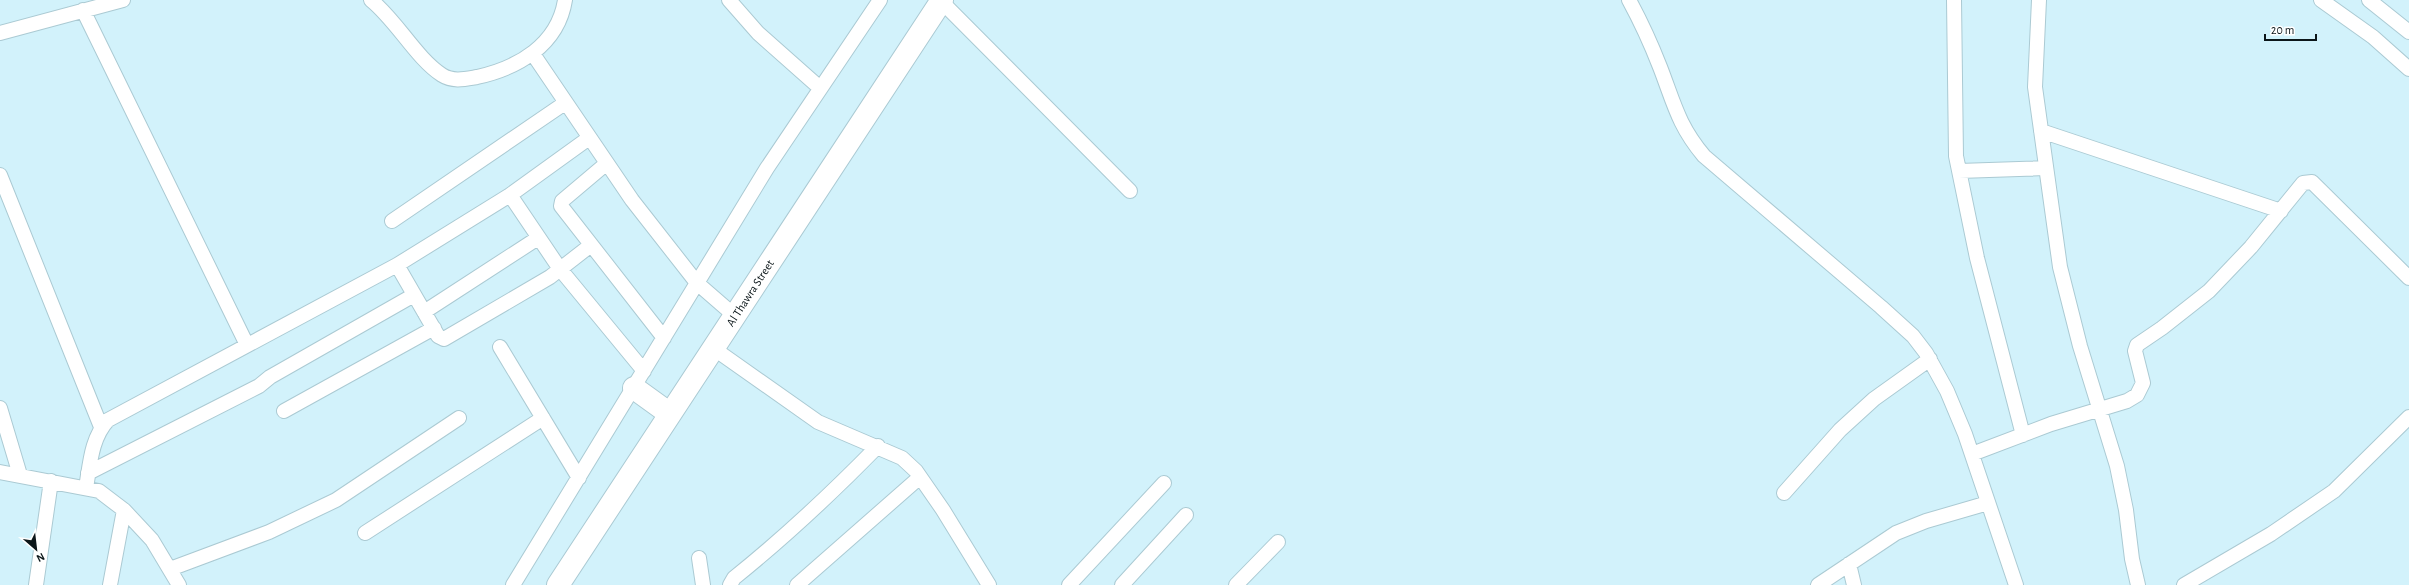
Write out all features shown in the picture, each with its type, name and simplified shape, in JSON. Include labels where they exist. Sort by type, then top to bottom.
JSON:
[{"type":"main road","name":"Al Thawra Street","points":[[558,585],[942,1]]},
{"type":"main road","points":[[639,380],[670,414]]},
{"type":"street","points":[[0,34],[122,0]]},
{"type":"street","points":[[371,0],[397,26],[432,67],[443,76],[458,80],[492,74],[508,68],[533,54],[552,30],[561,15],[565,0]]},
{"type":"street","points":[[729,0],[758,33],[820,88]]},
{"type":"street","points":[[513,585],[767,168],[880,0]]},
{"type":"street","points":[[1630,0],[1660,67],[1680,123],[1691,141],[1704,156],[1733,179],[1907,331],[1930,359],[1947,391],[1972,454],[2016,585]]},
{"type":"street","points":[[1954,0],[1956,156],[1977,258],[2023,434]]},
{"type":"street","points":[[2039,0],[2035,87],[2045,168],[2060,267],[2080,346],[2101,408],[2117,466],[2126,510],[2132,559],[2138,585]]},
{"type":"street","points":[[2321,0],[2373,37],[2409,69]]},
{"type":"street","points":[[2369,0],[2409,32]]},
{"type":"street","points":[[942,1],[1130,191]]},
{"type":"street","points":[[83,10],[247,345]]},
{"type":"street","points":[[533,54],[589,138],[697,283],[735,316]]},
{"type":"street","points":[[392,221],[565,103]]},
{"type":"street","points":[[2040,131],[2281,211]]},
{"type":"street","points":[[86,488],[94,443],[101,427],[108,420],[397,265],[510,195],[589,138]]},
{"type":"street","points":[[607,163],[561,204],[591,245],[664,338]]},
{"type":"street","points":[[1959,171],[2045,168]]},
{"type":"street","points":[[0,175],[101,427]]},
{"type":"street","points":[[1972,454],[2023,434],[2127,401],[2137,395],[2143,383],[2135,351],[2137,345],[2162,328],[2209,291],[2251,247],[2303,183],[2312,182],[2409,278]]},
{"type":"street","points":[[510,195],[538,238],[639,380]]},
{"type":"street","points":[[424,312],[538,238]]},
{"type":"street","points":[[397,265],[434,328],[441,338],[447,338],[560,269],[591,245]]},
{"type":"street","points":[[88,473],[260,386],[270,377],[414,295]]},
{"type":"street","points":[[284,411],[434,328]]},
{"type":"street","points":[[500,347],[579,478]]},
{"type":"street","points":[[714,348],[818,422],[878,446],[902,458],[920,477],[989,585]]},
{"type":"street","points":[[1784,493],[1840,430],[1874,398],[1930,359]]},
{"type":"street","points":[[0,408],[20,475]]},
{"type":"street","points":[[2184,585],[2271,534],[2334,491],[2409,417]]},
{"type":"street","points":[[170,569],[270,532],[336,500],[459,418]]},
{"type":"street","points":[[365,533],[543,418]]},
{"type":"street","points":[[730,585],[734,578],[778,543],[828,497],[878,446]]},
{"type":"street","points":[[0,472],[99,491],[124,510],[152,540],[179,585]]},
{"type":"street","points":[[797,585],[920,477]]},
{"type":"street","points":[[36,585],[51,481]]},
{"type":"street","points":[[1069,585],[1164,483]]},
{"type":"street","points":[[1818,585],[1896,534],[1926,521],[1988,503]]},
{"type":"street","points":[[110,585],[124,510]]},
{"type":"street","points":[[1122,585],[1186,515]]},
{"type":"street","points":[[1236,585],[1278,542]]},
{"type":"street","points":[[699,558],[703,585]]},
{"type":"street","points":[[1849,564],[1854,585]]}]
